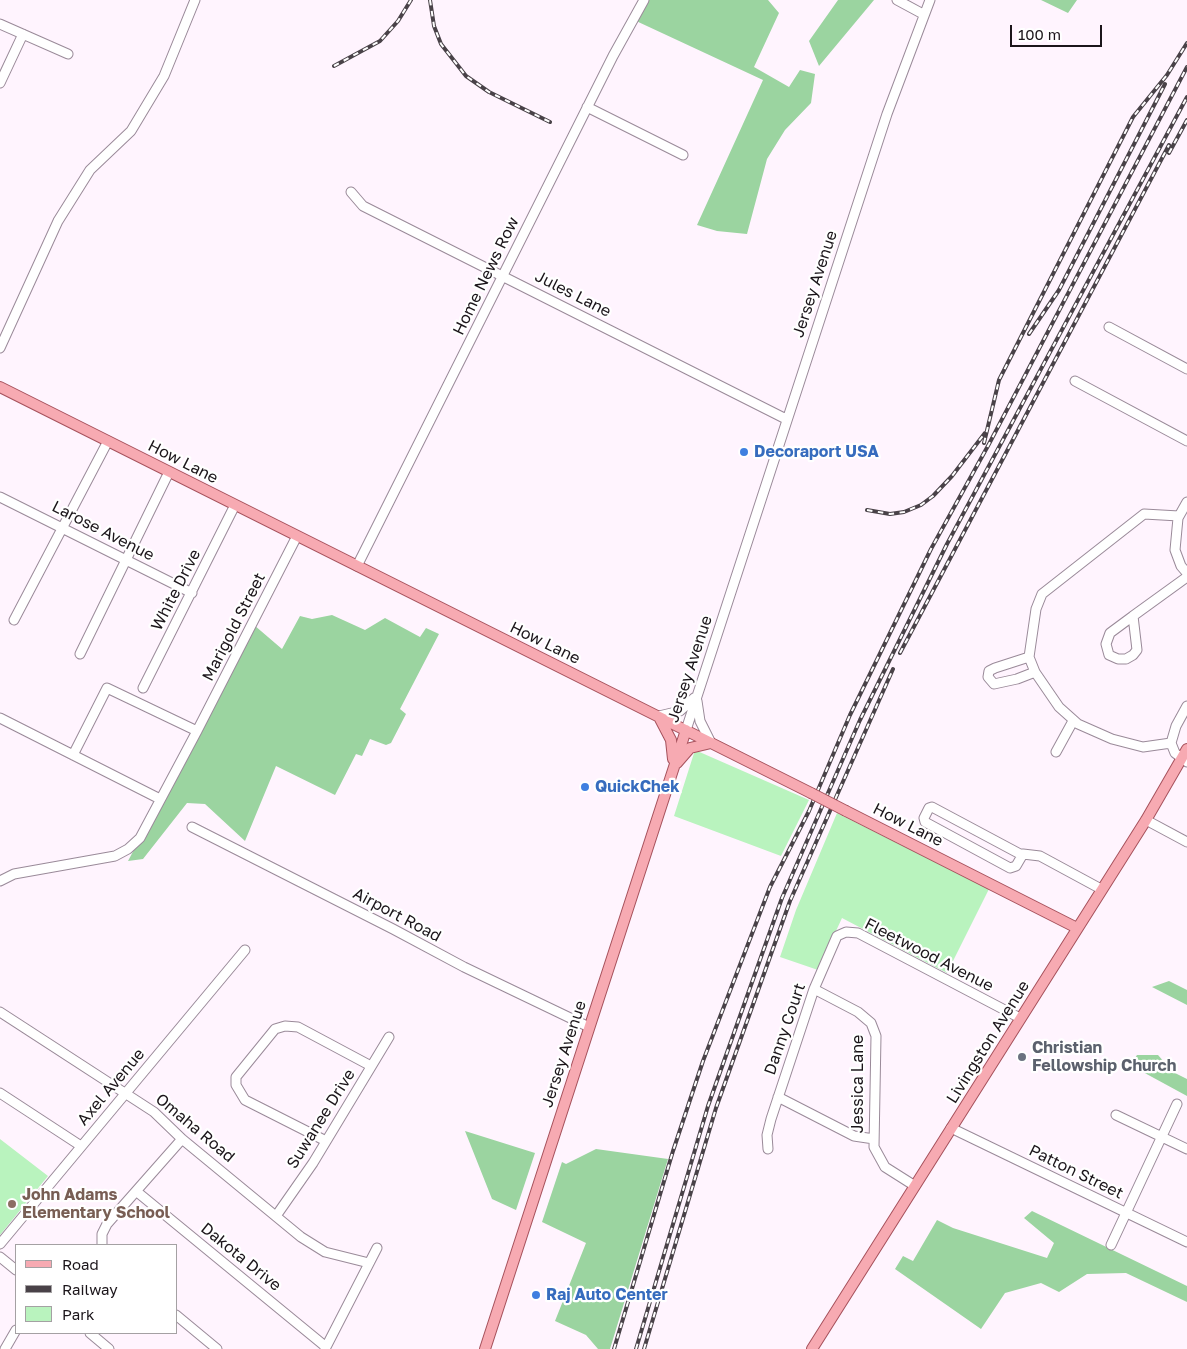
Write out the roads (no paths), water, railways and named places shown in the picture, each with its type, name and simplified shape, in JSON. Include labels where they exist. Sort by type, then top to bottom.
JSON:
[{"type":"main road","name":"How Lane","points":[[0,387],[1077,928]]},
{"type":"main road","points":[[658,716],[671,740],[674,767]]},
{"type":"main road","name":"Jersey Avenue","points":[[485,1349],[686,730]]},
{"type":"main road","points":[[674,767],[690,748],[711,743]]},
{"type":"main road","name":"Livingston Avenue","points":[[812,1349],[1185,756]]},
{"type":"street","points":[[0,348],[58,221],[90,170],[132,131],[164,76],[195,0]]},
{"type":"street","name":"Home News Row","points":[[357,566],[587,107],[644,0]]},
{"type":"street","points":[[897,0],[923,14]]},
{"type":"street","name":"Jersey Avenue","points":[[686,730],[884,121],[923,14],[930,0]]},
{"type":"street","points":[[0,24],[68,54]]},
{"type":"street","points":[[0,83],[23,34]]},
{"type":"street","points":[[587,107],[683,155]]},
{"type":"street","name":"Jules Lane","points":[[351,192],[363,206],[786,419]]},
{"type":"street","points":[[1109,327],[1187,369]]},
{"type":"street","points":[[1074,381],[1187,441]]},
{"type":"street","points":[[14,620],[108,441]]},
{"type":"street","points":[[80,654],[169,472]]},
{"type":"street","name":"Larose Avenue","points":[[0,497],[192,593]]},
{"type":"street","points":[[1133,616],[1137,650],[1126,659],[1118,660],[1109,655],[1106,644],[1110,633],[1187,575],[1181,566],[1175,550],[1179,516],[1187,502]]},
{"type":"street","name":"White Drive","points":[[143,688],[235,505]]},
{"type":"street","points":[[1171,743],[1143,747],[1112,739],[1073,721],[1059,708],[1035,672],[1030,657],[1036,609],[1042,594],[1144,514],[1179,516]]},
{"type":"street","name":"Marigold Street","points":[[0,881],[14,874],[115,856],[128,849],[140,838],[197,732],[297,536]]},
{"type":"street","points":[[1030,657],[995,668],[989,671],[988,677],[994,684],[1017,679],[1035,672]]},
{"type":"street","points":[[73,755],[107,688],[197,732]]},
{"type":"street","points":[[658,716],[680,711],[696,696]]},
{"type":"street","points":[[696,696],[700,721],[711,743]]},
{"type":"street","points":[[1185,756],[1175,753],[1171,743],[1176,726],[1187,706]]},
{"type":"street","points":[[0,718],[160,799]]},
{"type":"street","points":[[1056,752],[1073,721]]},
{"type":"street","points":[[1024,854],[1016,866],[1010,868],[926,822],[924,818],[929,808],[932,807],[1024,854],[1040,856],[1101,889]]},
{"type":"street","points":[[1146,820],[1187,842]]},
{"type":"street","name":"Airport Road","points":[[192,827],[361,912],[464,968],[589,1027]]},
{"type":"street","name":"Fleetwood Avenue","points":[[851,932],[858,933],[1020,1018]]},
{"type":"street","name":"Danny Court","points":[[768,1149],[767,1135],[814,989],[837,936],[851,932]]},
{"type":"street","name":"Axel Avenue","points":[[0,1244],[245,950]]},
{"type":"street","name":"Jessica Lane","points":[[814,989],[858,1012],[871,1023],[876,1036],[874,1147],[885,1167],[915,1186]]},
{"type":"street","name":"Omaha Road","points":[[0,1012],[154,1112],[182,1139],[301,1237],[325,1252],[369,1263]]},
{"type":"street","points":[[326,1141],[245,1100],[236,1084],[236,1077],[279,1027],[298,1027],[372,1066]]},
{"type":"street","name":"Suwanee Drive","points":[[276,1216],[326,1141],[389,1037]]},
{"type":"street","points":[[0,1092],[81,1146]]},
{"type":"street","points":[[778,1097],[854,1136],[874,1139]]},
{"type":"street","points":[[1111,1245],[1177,1104]]},
{"type":"street","points":[[1116,1115],[1187,1149]]},
{"type":"street","name":"Patton Street","points":[[951,1128],[1187,1242]]},
{"type":"street","points":[[102,1244],[107,1224],[182,1139]]},
{"type":"street","name":"Dakota Drive","points":[[136,1191],[326,1348]]},
{"type":"street","points":[[326,1348],[377,1248]]},
{"type":"street","points":[[0,1256],[15,1269]]},
{"type":"street","points":[[178,1317],[217,1349]]},
{"type":"street","points":[[5,1349],[15,1332]]},
{"type":"street","points":[[91,1334],[109,1349]]},
{"type":"railway","points":[[334,66],[380,41],[398,21],[411,0]]},
{"type":"railway","points":[[430,0],[434,26],[441,44],[466,76],[489,92],[550,122]]},
{"type":"railway","points":[[984,443],[999,380],[1133,117],[1167,75],[1187,43]]},
{"type":"railway","points":[[614,1349],[673,1151],[703,1061],[770,887],[809,811],[850,715],[931,549],[989,444],[1187,67]]},
{"type":"railway","points":[[1029,334],[1059,290],[1165,84]]},
{"type":"railway","points":[[636,1349],[708,1106],[782,898],[860,720],[947,544],[1187,97]]},
{"type":"railway","points":[[1169,153],[1187,120]]},
{"type":"railway","points":[[900,653],[1169,145]]},
{"type":"railway","points":[[867,510],[890,514],[904,512],[921,505],[933,496],[952,476],[985,433]]},
{"type":"railway","points":[[644,1349],[716,1108],[790,901],[893,669]]},
{"type":"place","name":"Decoraport USA","points":[[744,452]]},
{"type":"place","name":"QuickChek","points":[[585,787]]},
{"type":"place","name":"Christian Fellowship Church","points":[[1022,1057]]},
{"type":"place","name":"John Adams Elementary School","points":[[12,1204]]},
{"type":"place","name":"Raj Auto Center","points":[[536,1295]]}]
